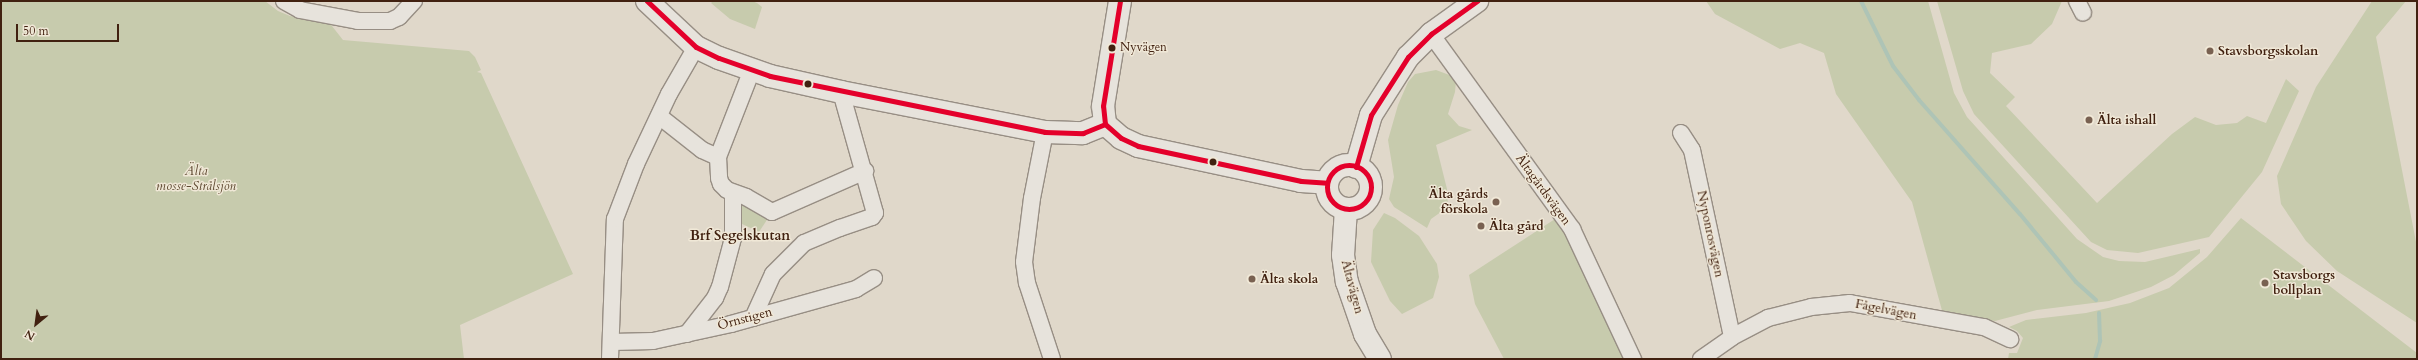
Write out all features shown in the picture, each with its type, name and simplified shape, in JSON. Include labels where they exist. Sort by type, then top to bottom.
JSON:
[{"type":"street","points":[[284,1],[300,10],[358,21],[390,20],[400,17],[414,1]]},
{"type":"street","points":[[647,1],[696,47],[719,58],[764,74],[841,92],[1045,132],[1083,133],[1105,124]]},
{"type":"street","points":[[1120,1],[1103,106],[1105,124],[1121,138],[1138,146],[1301,181],[1327,183]]},
{"type":"street","points":[[1356,167],[1371,115],[1408,57],[1431,34],[1477,1]]},
{"type":"street","name":"Ältagårdsvägen","points":[[1431,34],[1572,229],[1633,359]]},
{"type":"street","points":[[610,359],[612,342],[611,318],[615,219],[636,164],[669,94],[696,47]]},
{"type":"street","points":[[748,80],[718,157],[721,184],[733,194],[746,197],[772,212],[864,171]]},
{"type":"street","points":[[753,318],[773,274],[804,243],[872,217],[875,213],[841,92]]},
{"type":"street","points":[[659,116],[702,150],[718,157]]},
{"type":"street","points":[[1045,132],[1032,198],[1024,262],[1028,283],[1052,359]]},
{"type":"street","name":"Nyponrosvägen","points":[[1681,133],[1692,150],[1732,337]]},
{"type":"street","points":[[1345,166],[1356,167],[1368,178],[1370,193],[1364,204],[1357,208],[1346,209],[1336,206],[1329,197],[1327,183],[1329,178],[1338,168],[1345,166]]},
{"type":"street","points":[[687,334],[715,298],[720,287],[733,238],[733,194]]},
{"type":"street","name":"Ältavägen","points":[[1346,209],[1343,255],[1348,282],[1365,334],[1380,359]]},
{"type":"street","name":"Örnstigen","points":[[612,342],[653,341],[753,318],[856,289],[874,278]]},
{"type":"street","name":"Fågelvägen","points":[[1701,359],[1732,337],[1768,318],[1811,307],[1850,303],[1984,327],[2010,338]]},
{"type":"green space","name":"Älta mosse-Strålsjön","points":[[1,1],[265,1],[278,11],[290,16],[328,21],[343,40],[469,51],[475,57],[481,70],[477,72],[481,73],[573,274],[460,325],[464,359],[1,359]]},
{"type":"green space","points":[[713,1],[752,1],[757,3],[762,7],[755,29],[730,19],[711,3]]},
{"type":"green space","points":[[1706,1],[1928,1],[1954,93],[1967,117],[2077,239],[2103,257],[2119,261],[2145,262],[2200,249],[2200,253],[2174,275],[2151,287],[2109,301],[2037,310],[1995,321],[1943,314],[1912,202],[1836,94],[1824,53],[1800,43],[1780,49],[1715,14]]},
{"type":"green space","points":[[1937,1],[2062,1],[2052,24],[2031,44],[1992,53],[1990,73],[2015,97],[2006,106],[2097,203],[2172,134],[2195,117],[2216,125],[2237,123],[2247,116],[2266,123],[2286,79],[2299,91],[2262,172],[2209,237],[2138,253],[2107,250],[2091,242],[1974,114],[1963,91]]},
{"type":"green space","points":[[2372,1],[2406,1],[2376,37],[2417,247],[2417,323],[2337,271],[2306,241],[2281,204],[2277,176],[2316,87]]},
{"type":"green space","points":[[1436,70],[1452,76],[1456,81],[1455,92],[1448,114],[1459,126],[1472,130],[1436,145],[1447,189],[1448,207],[1431,219],[1427,228],[1394,207],[1389,199],[1394,177],[1388,140],[1398,105],[1408,82],[1415,74]]},
{"type":"green space","points":[[733,194],[772,212],[759,232],[740,223],[742,216],[733,209]]},
{"type":"green space","points":[[1384,213],[1395,218],[1419,236],[1437,264],[1439,277],[1433,298],[1402,314],[1390,301],[1371,262],[1373,230]]},
{"type":"green space","name":"Stavsborgs bollplan","points":[[2241,218],[2417,353],[2417,359],[2008,359],[2009,353],[2017,353],[2023,338],[2017,331],[2009,327],[2026,320],[2086,313],[2130,303],[2169,288],[2207,257]]},
{"type":"green space","points":[[1555,219],[1572,246],[1625,359],[1504,359],[1475,304],[1469,275]]},
{"type":"waterway","points":[[1861,1],[1893,66],[1919,100],[2020,214],[2076,282],[2096,300]]},
{"type":"waterway","points":[[2095,359],[2100,341],[2099,313]]},
{"type":"transit line","points":[[647,1],[696,47],[719,58],[770,76],[1045,132],[1083,133],[1105,124]]},
{"type":"transit line","points":[[1105,124],[1103,106],[1120,1]]},
{"type":"transit line","points":[[1356,167],[1371,115],[1408,57],[1431,34],[1477,1]]},
{"type":"transit line","points":[[1105,124],[1121,138],[1138,146],[1301,181],[1327,183]]},
{"type":"transit line","points":[[1349,165],[1361,169],[1367,175],[1371,187],[1367,199],[1361,205],[1349,209],[1337,205],[1331,199],[1327,187],[1331,175],[1337,169],[1349,165]]},
{"type":"place","name":"Nyvägen","points":[[1112,48]]},
{"type":"place","name":"Stavsborgsskolan","points":[[2210,51]]},
{"type":"place","name":"Älta ishall","points":[[2089,120]]},
{"type":"place","name":"Älta gårds förskola","points":[[1496,202]]},
{"type":"place","name":"Älta gård","points":[[1481,226]]},
{"type":"place","name":"Älta skola","points":[[1252,279]]},
{"type":"place","name":"Stavsborgs bollplan","points":[[2265,283]]},
{"type":"district","name":"Brf Segelskutan","points":[[740,236]]}]
